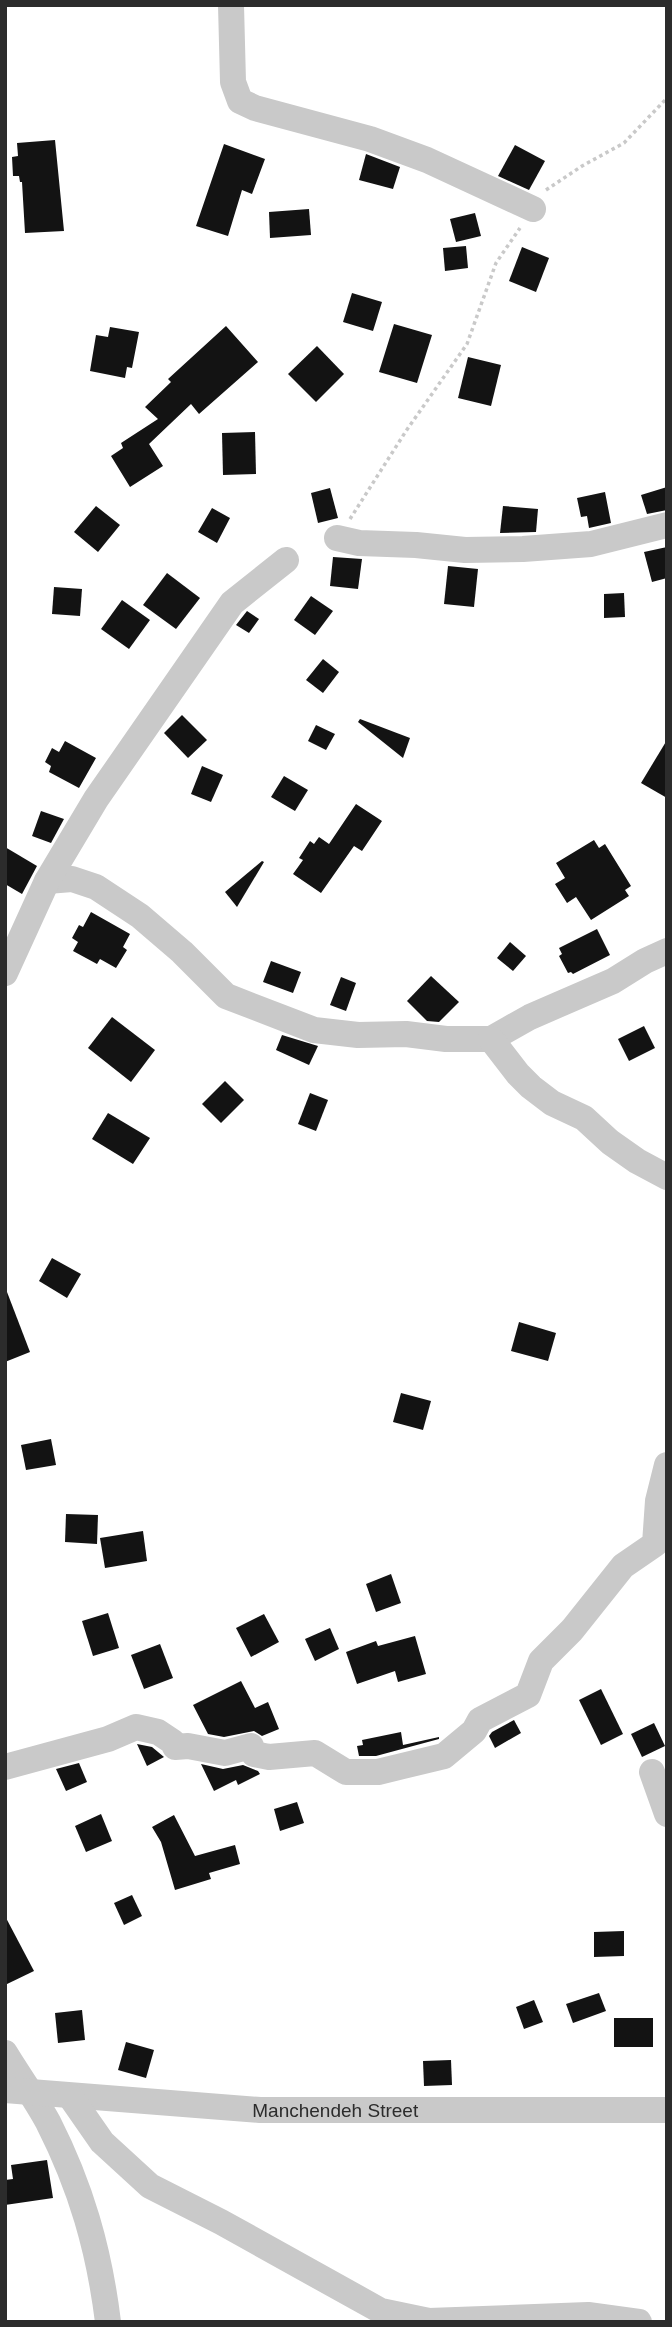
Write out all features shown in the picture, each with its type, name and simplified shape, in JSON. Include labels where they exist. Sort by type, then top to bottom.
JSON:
[{"type":"street","points":[[231,5],[233,82],[240,101],[255,108],[382,143],[439,165],[533,209]]},
{"type":"street","points":[[337,538],[359,543],[465,550],[523,549],[591,544],[667,525]]},
{"type":"street","points":[[5,973],[47,881],[96,799],[232,603],[286,560]]},
{"type":"street","points":[[47,881],[72,879],[96,887],[140,916],[182,952],[226,996],[314,1030],[358,1035],[406,1034],[446,1039],[491,1039],[541,1012],[613,981],[667,951]]},
{"type":"street","points":[[491,1039],[531,1087],[552,1102],[584,1118],[610,1142],[667,1177]]},
{"type":"street","points":[[5,1767],[108,1739],[136,1727],[158,1732],[176,1747],[188,1746],[225,1753],[251,1746],[254,1754],[269,1757],[315,1753],[346,1772],[378,1772],[444,1756],[474,1731],[480,1720],[528,1695],[541,1661],[572,1630],[623,1566],[655,1544],[658,1501],[667,1465]]},
{"type":"street","points":[[652,1772],[667,1814]]},
{"type":"street","points":[[5,2053],[17,2091],[46,2118],[70,2167],[93,2232],[108,2322]]},
{"type":"street","name":"Manchendeh Street","points":[[17,2091],[260,2110],[667,2110]]},
{"type":"street","points":[[70,2096],[102,2142],[150,2186],[221,2222],[381,2311],[429,2320],[588,2315],[639,2322]]},
{"type":"path","points":[[337,538],[406,431],[467,344],[496,263],[547,189],[624,143],[667,98]]},
{"type":"building","points":[[55,140],[64,231],[25,233],[22,182],[19,176],[13,176],[12,157],[18,156],[17,143]]},
{"type":"building","points":[[224,144],[265,159],[252,194],[242,190],[228,236],[196,226]]},
{"type":"building","points":[[515,145],[545,161],[529,190],[498,176]]},
{"type":"building","points":[[366,154],[400,167],[393,189],[359,180]]},
{"type":"building","points":[[309,209],[311,235],[270,238],[269,212]]},
{"type":"building","points":[[475,213],[481,236],[456,242],[450,219]]},
{"type":"building","points":[[466,246],[468,268],[445,271],[443,248]]},
{"type":"building","points":[[522,247],[549,258],[536,292],[509,281]]},
{"type":"building","points":[[352,293],[382,302],[373,331],[343,322]]},
{"type":"building","points":[[394,324],[432,335],[417,383],[379,372]]},
{"type":"building","points":[[226,326],[258,362],[199,414],[191,404],[149,444],[163,466],[130,487],[111,456],[123,448],[121,443],[158,419],[145,407],[171,382],[168,379]]},
{"type":"building","points":[[110,327],[139,332],[132,368],[127,367],[125,378],[90,371],[96,335],[108,337]]},
{"type":"building","points":[[317,346],[344,374],[316,402],[288,374]]},
{"type":"building","points":[[468,357],[501,365],[491,406],[458,398]]},
{"type":"building","points":[[255,432],[256,474],[223,475],[222,433]]},
{"type":"building","points":[[667,487],[667,510],[647,514],[641,495]]},
{"type":"building","points":[[330,488],[338,518],[318,523],[311,493]]},
{"type":"building","points":[[605,492],[611,523],[589,528],[587,516],[581,517],[577,498]]},
{"type":"building","points":[[96,506],[120,525],[98,552],[74,532]]},
{"type":"building","points":[[503,506],[538,509],[536,532],[500,533]]},
{"type":"building","points":[[212,508],[230,518],[217,543],[198,532]]},
{"type":"building","points":[[667,547],[667,578],[652,582],[644,552]]},
{"type":"building","points":[[333,557],[362,559],[358,589],[330,586]]},
{"type":"building","points":[[448,566],[478,569],[474,607],[444,604]]},
{"type":"building","points":[[167,573],[200,598],[176,629],[143,605]]},
{"type":"building","points":[[54,587],[82,589],[80,616],[52,614]]},
{"type":"building","points":[[624,593],[625,617],[604,618],[604,594]]},
{"type":"building","points":[[311,596],[333,611],[315,635],[294,620]]},
{"type":"building","points":[[122,600],[150,620],[129,649],[101,629]]},
{"type":"building","points":[[247,611],[259,619],[249,633],[236,625]]},
{"type":"building","points":[[323,659],[339,672],[323,693],[306,680]]},
{"type":"building","points":[[182,715],[207,740],[188,758],[164,733]]},
{"type":"building","points":[[360,719],[410,738],[403,758],[358,722]]},
{"type":"building","points":[[316,725],[335,734],[326,750],[308,741]]},
{"type":"building","points":[[667,740],[667,798],[641,783]]},
{"type":"building","points":[[65,741],[96,758],[79,788],[49,772],[51,766],[45,762],[52,748],[59,752]]},
{"type":"building","points":[[202,766],[223,775],[211,802],[191,794]]},
{"type":"building","points":[[284,776],[308,790],[295,811],[271,797]]},
{"type":"building","points":[[356,804],[382,821],[362,851],[354,846],[321,893],[293,874],[303,860],[299,858],[310,841],[314,844],[319,837],[329,844]]},
{"type":"building","points":[[41,811],[64,819],[51,843],[32,836]]},
{"type":"building","points":[[594,840],[599,848],[605,844],[631,886],[625,890],[629,896],[591,920],[576,897],[567,903],[555,884],[565,878],[556,863]]},
{"type":"building","points":[[5,847],[37,866],[22,894],[5,884]]},
{"type":"building","points":[[264,862],[237,907],[225,892]]},
{"type":"building","points":[[91,912],[130,934],[123,947],[127,950],[116,968],[100,959],[97,964],[73,951],[78,942],[72,938],[79,925],[83,927]]},
{"type":"building","points":[[597,929],[610,955],[573,974],[568,973],[559,956],[562,954],[559,948]]},
{"type":"building","points":[[510,942],[526,956],[513,971],[497,958]]},
{"type":"building","points":[[271,961],[301,972],[293,993],[263,982]]},
{"type":"building","points":[[431,976],[459,1002],[439,1022],[427,1021],[407,1001]]},
{"type":"building","points":[[341,977],[356,983],[346,1011],[330,1005]]},
{"type":"building","points":[[112,1017],[155,1050],[131,1082],[88,1048]]},
{"type":"building","points":[[644,1026],[655,1048],[629,1061],[618,1039]]},
{"type":"building","points":[[282,1035],[318,1046],[309,1065],[276,1050]]},
{"type":"building","points":[[225,1081],[244,1100],[221,1123],[202,1104]]},
{"type":"building","points":[[310,1093],[328,1100],[316,1131],[298,1124]]},
{"type":"building","points":[[108,1113],[150,1138],[133,1164],[92,1139]]},
{"type":"building","points":[[52,1258],[81,1274],[67,1298],[39,1281]]},
{"type":"building","points":[[7,1292],[30,1352],[5,1362],[5,1293]]},
{"type":"building","points":[[519,1322],[556,1333],[548,1361],[511,1351]]},
{"type":"building","points":[[401,1393],[431,1401],[423,1430],[393,1422]]},
{"type":"building","points":[[51,1439],[56,1465],[26,1470],[21,1445]]},
{"type":"building","points":[[66,1514],[98,1515],[97,1544],[65,1542]]},
{"type":"building","points":[[143,1531],[147,1561],[105,1568],[100,1538]]},
{"type":"building","points":[[391,1574],[401,1603],[376,1612],[366,1584]]},
{"type":"building","points":[[108,1613],[119,1648],[93,1656],[82,1621]]},
{"type":"building","points":[[264,1614],[279,1642],[251,1657],[236,1628]]},
{"type":"building","points":[[330,1628],[339,1649],[315,1661],[305,1639]]},
{"type":"building","points":[[415,1636],[426,1674],[398,1682],[395,1671],[357,1684],[346,1652],[376,1641],[378,1646]]},
{"type":"building","points":[[160,1644],[173,1678],[144,1689],[131,1655]]},
{"type":"building","points":[[241,1681],[255,1708],[268,1702],[279,1729],[262,1736],[254,1731],[224,1737],[208,1734],[193,1705]]},
{"type":"building","points":[[601,1689],[623,1734],[601,1745],[579,1700]]},
{"type":"building","points":[[514,1720],[521,1733],[495,1748],[489,1736]]},
{"type":"building","points":[[654,1723],[665,1746],[642,1757],[631,1734]]},
{"type":"building","points":[[401,1732],[403,1745],[439,1739],[376,1756],[359,1756],[357,1746],[363,1745],[362,1740]]},
{"type":"building","points":[[137,1744],[152,1747],[164,1757],[147,1766]]},
{"type":"building","points":[[79,1763],[87,1782],[66,1791],[56,1769]]},
{"type":"building","points":[[201,1764],[223,1769],[243,1765],[260,1774],[238,1785],[236,1780],[214,1791]]},
{"type":"building","points":[[297,1802],[304,1823],[280,1831],[274,1809]]},
{"type":"building","points":[[101,1814],[112,1841],[86,1852],[75,1826]]},
{"type":"building","points":[[174,1815],[195,1856],[235,1845],[240,1864],[209,1873],[211,1879],[175,1890],[161,1842],[152,1827]]},
{"type":"building","points":[[132,1895],[142,1916],[124,1925],[114,1903]]},
{"type":"building","points":[[5,1916],[34,1971],[5,1985]]},
{"type":"building","points":[[624,1931],[624,1956],[594,1957],[594,1932]]},
{"type":"building","points":[[599,1993],[606,2011],[573,2023],[566,2004]]},
{"type":"building","points":[[534,2000],[543,2022],[524,2029],[516,2007]]},
{"type":"building","points":[[82,2010],[85,2040],[58,2043],[55,2013]]},
{"type":"building","points":[[614,2018],[653,2018],[653,2047],[614,2047]]},
{"type":"building","points":[[126,2042],[154,2050],[146,2078],[118,2070]]},
{"type":"building","points":[[451,2060],[452,2085],[424,2086],[423,2061]]},
{"type":"building","points":[[47,2160],[53,2198],[5,2205],[5,2180],[13,2179],[11,2165]]}]
